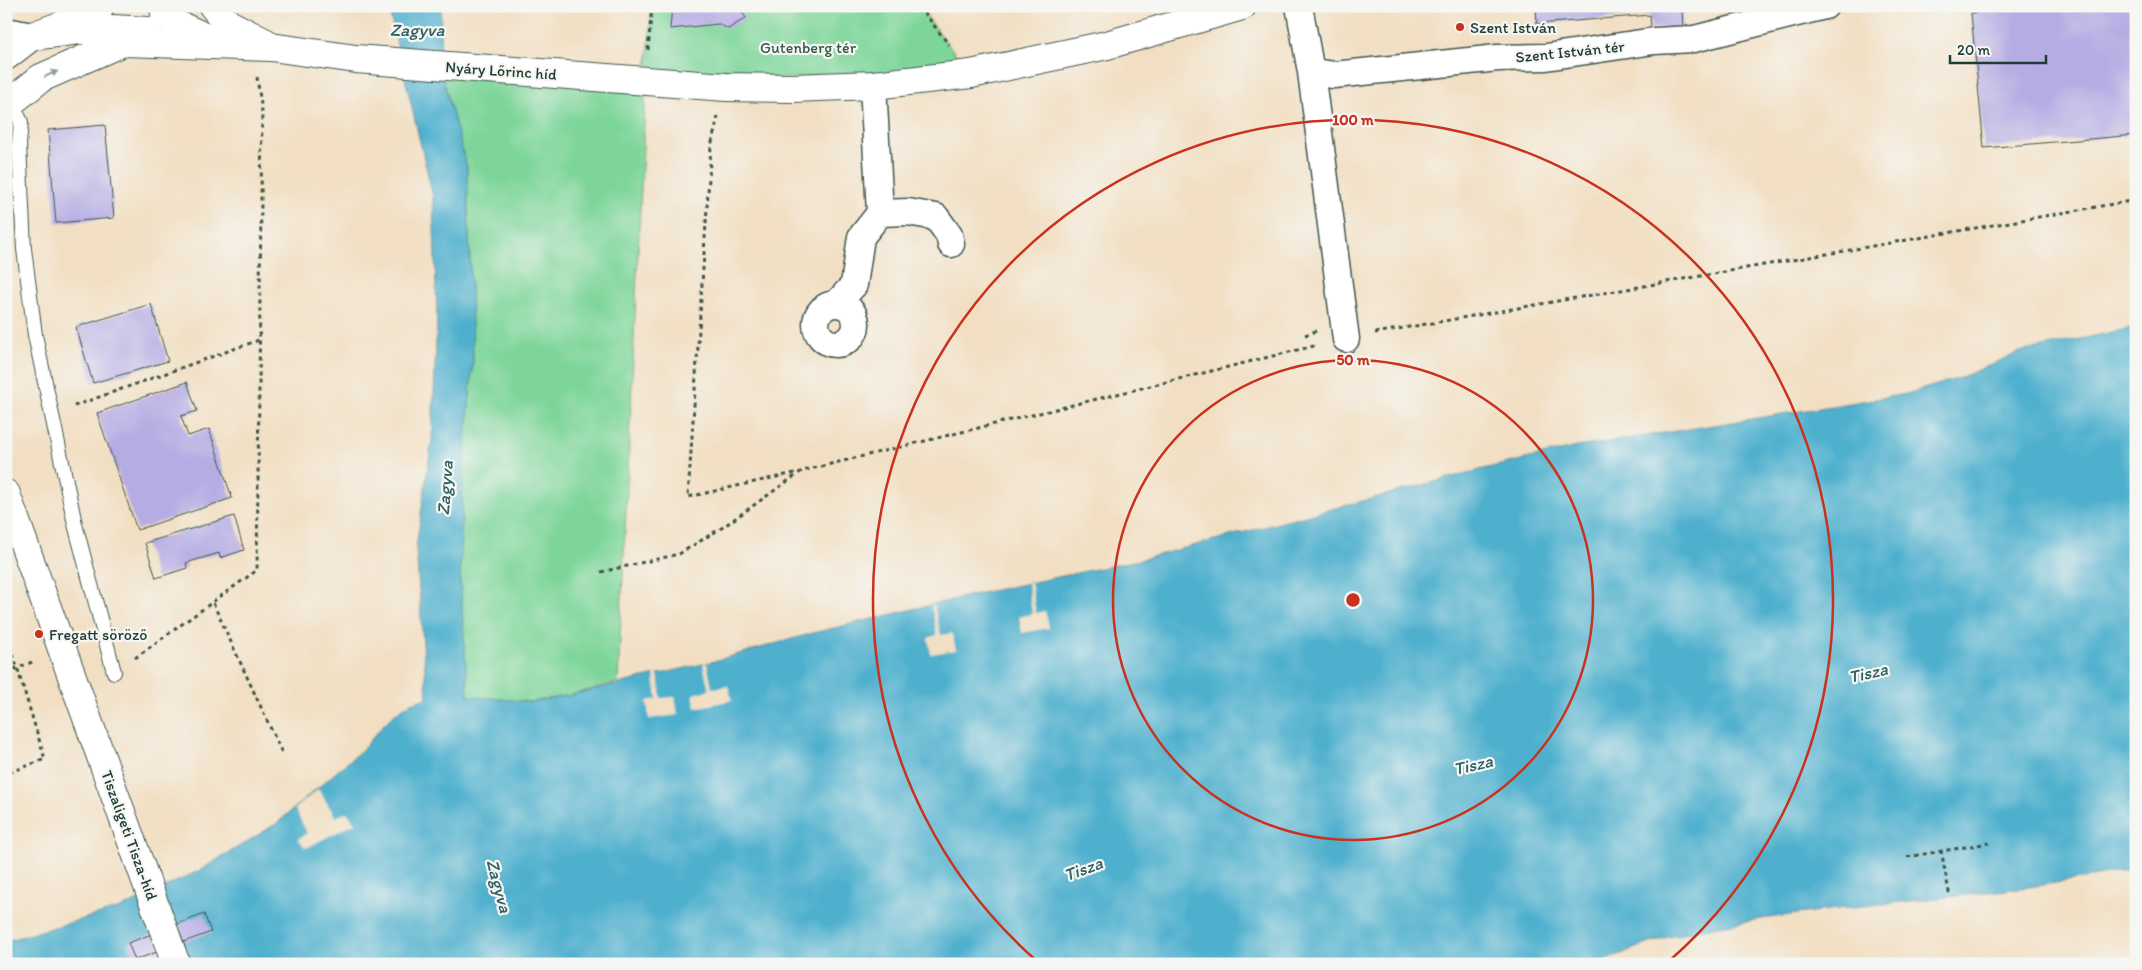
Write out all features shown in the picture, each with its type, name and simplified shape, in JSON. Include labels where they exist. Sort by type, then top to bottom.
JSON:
[{"type":"main road","points":[[6,56],[19,34],[68,23],[100,6]]},
{"type":"main road","points":[[213,6],[227,22],[271,46]]},
{"type":"main road","points":[[646,81],[726,87],[792,88],[873,85],[970,74],[1108,45],[1242,6]]},
{"type":"main road","points":[[19,34],[96,28],[154,20],[176,24],[220,44]]},
{"type":"main road","points":[[8,104],[41,78],[154,20],[220,44],[271,46]]},
{"type":"main road","name":"Nyáry Lőrinc híd","points":[[271,46],[356,60],[646,81]]},
{"type":"main road","name":"Tiszaligeti Tisza-híd","points":[[6,494],[176,964]]},
{"type":"street","points":[[1299,6],[1312,72],[1346,339]]},
{"type":"street","name":"Szent István tér","points":[[1312,72],[1334,75],[1498,58],[1546,56],[1654,41],[1694,39],[1825,6]]},
{"type":"street","points":[[837,303],[854,285],[861,237],[880,213],[873,85]]},
{"type":"street","points":[[880,213],[908,212],[936,216],[949,235],[951,244]]},
{"type":"lane","points":[[8,104],[21,122],[19,144],[24,249],[35,335],[75,524],[114,672]]},
{"type":"path","points":[[646,81],[652,6]]},
{"type":"path","points":[[919,6],[970,74]]},
{"type":"path","points":[[114,672],[213,603],[256,570],[262,112],[256,70]]},
{"type":"path","points":[[711,147],[688,497],[1346,339],[2136,200]]},
{"type":"path","points":[[52,414],[259,340]]},
{"type":"path","points":[[601,572],[679,554],[723,527],[802,471]]},
{"type":"path","points":[[213,603],[282,753]]},
{"type":"path","points":[[6,631],[45,759],[6,774]]},
{"type":"path","points":[[6,672],[36,660]]},
{"type":"path","points":[[1907,857],[1989,842]]},
{"type":"path","points":[[1941,850],[1950,897]]},
{"type":"green space","name":"Gutenberg tér","points":[[652,6],[919,6],[971,74],[646,81],[618,682],[571,695],[531,702],[468,696],[460,580],[463,477],[473,359],[467,168],[440,67],[646,80]]},
{"type":"water","points":[[388,6],[441,6],[440,67],[467,168],[473,359],[463,477],[460,580],[468,696],[531,702],[571,695],[707,663],[813,633],[981,593],[1139,560],[1487,468],[1577,447],[1906,394],[1960,378],[2020,352],[2136,327],[2136,868],[2025,888],[1744,922],[1665,938],[1595,964],[6,964],[6,941],[124,907],[202,869],[276,824],[364,748],[383,725],[397,712],[411,703],[427,698],[416,548],[432,439],[437,318],[433,197]]},
{"type":"pier","points":[[1028,583],[1031,583],[1036,613],[1045,611],[1049,628],[1022,633],[1019,617],[1032,614]]},
{"type":"pier","points":[[931,605],[934,605],[941,635],[952,633],[956,650],[931,654],[928,638],[937,635]]},
{"type":"pier","points":[[707,663],[712,688],[728,686],[732,700],[696,708],[693,694],[709,690],[703,664]]},
{"type":"pier","points":[[654,674],[658,674],[661,698],[675,697],[678,715],[649,719],[647,701],[657,699]]},
{"type":"pier","points":[[318,789],[336,817],[347,812],[355,823],[306,848],[298,839],[307,833],[295,809]]},
{"type":"building","points":[[672,6],[738,6],[746,18],[728,29],[719,24],[670,29]]},
{"type":"building","points":[[1536,6],[1690,6],[1690,10],[1682,11],[1683,27],[1651,29],[1650,15],[1537,24]]},
{"type":"building","points":[[2043,6],[2136,6],[2136,135],[1984,148],[1971,13]]},
{"type":"building","points":[[105,125],[114,218],[56,223],[48,130]]},
{"type":"building","points":[[151,304],[168,361],[93,383],[76,327]]},
{"type":"building","points":[[187,382],[197,411],[181,416],[188,436],[209,429],[232,498],[137,530],[97,413]]},
{"type":"building","points":[[234,516],[244,550],[220,558],[219,553],[186,563],[187,568],[156,578],[145,543]]},
{"type":"building","points":[[204,914],[211,932],[135,960],[128,943]]},
{"type":"place","name":"Szent István","points":[[1460,27]]},
{"type":"place","name":"Fregatt söröző","points":[[39,634]]},
{"type":"water label","name":"Zagyva","points":[[417,30]]},
{"type":"water label","name":"Zagyva","points":[[445,488]]},
{"type":"water label","name":"Tisza","points":[[1868,673]]},
{"type":"water label","name":"Tisza","points":[[1473,765]]},
{"type":"water label","name":"Tisza","points":[[1083,869]]},
{"type":"water label","name":"Zagyva","points":[[499,886]]}]
